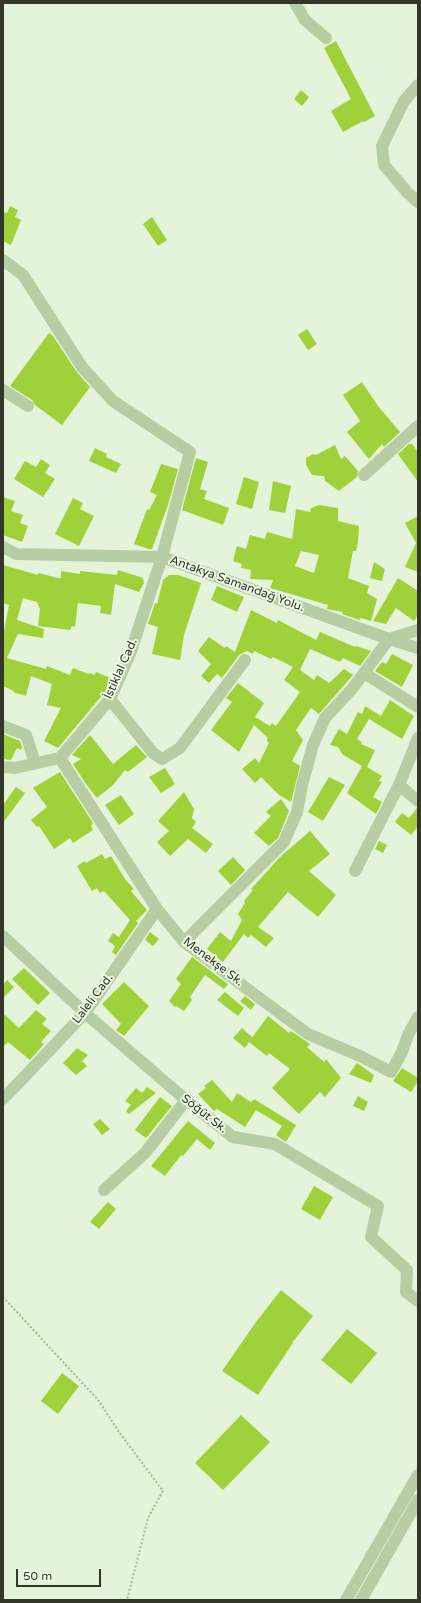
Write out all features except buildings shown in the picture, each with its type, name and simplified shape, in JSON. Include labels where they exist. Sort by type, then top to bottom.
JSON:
[{"type":"street","points":[[294,3],[305,20],[326,38]]},
{"type":"street","points":[[418,85],[404,101],[382,146],[384,165],[406,192],[418,202]]},
{"type":"street","name":"İstiklal Cad.","points":[[3,260],[23,275],[82,367],[113,402],[190,452],[162,557],[130,654],[110,699],[60,758]]},
{"type":"street","points":[[3,390],[28,406]]},
{"type":"street","points":[[364,476],[418,426]]},
{"type":"street","name":"Antakya Samandağ Yolu.","points":[[3,547],[16,554],[162,557],[389,639],[418,648]]},
{"type":"street","points":[[184,942],[284,842],[297,812],[302,785],[313,745],[325,718],[364,673],[389,639],[418,630]]},
{"type":"street","points":[[110,699],[153,753],[162,759],[180,748],[245,660]]},
{"type":"street","points":[[364,673],[418,707]]},
{"type":"street","points":[[3,726],[26,735],[35,763]]},
{"type":"street","points":[[355,871],[399,785],[418,738]]},
{"type":"street","points":[[3,768],[15,768],[60,758]]},
{"type":"street","name":"Menekşe Sk.","points":[[60,758],[156,909],[184,942],[308,1034],[360,1056],[391,1072],[418,1017]]},
{"type":"street","points":[[399,785],[418,801]]},
{"type":"street","name":"Laleli Cad.","points":[[3,1099],[85,1013],[156,909]]},
{"type":"street","name":"Söğüt Sk.","points":[[3,936],[85,1013],[186,1100],[233,1137],[275,1144],[378,1206],[371,1237],[407,1270],[406,1292],[418,1301]]},
{"type":"street","points":[[104,1190],[145,1153],[186,1100]]},
{"type":"street","points":[[346,1600],[418,1476]]},
{"type":"street","points":[[361,1600],[418,1500]]},
{"type":"path","points":[[3,1297],[99,1401],[132,1450],[163,1491],[148,1518],[127,1600]]}]
